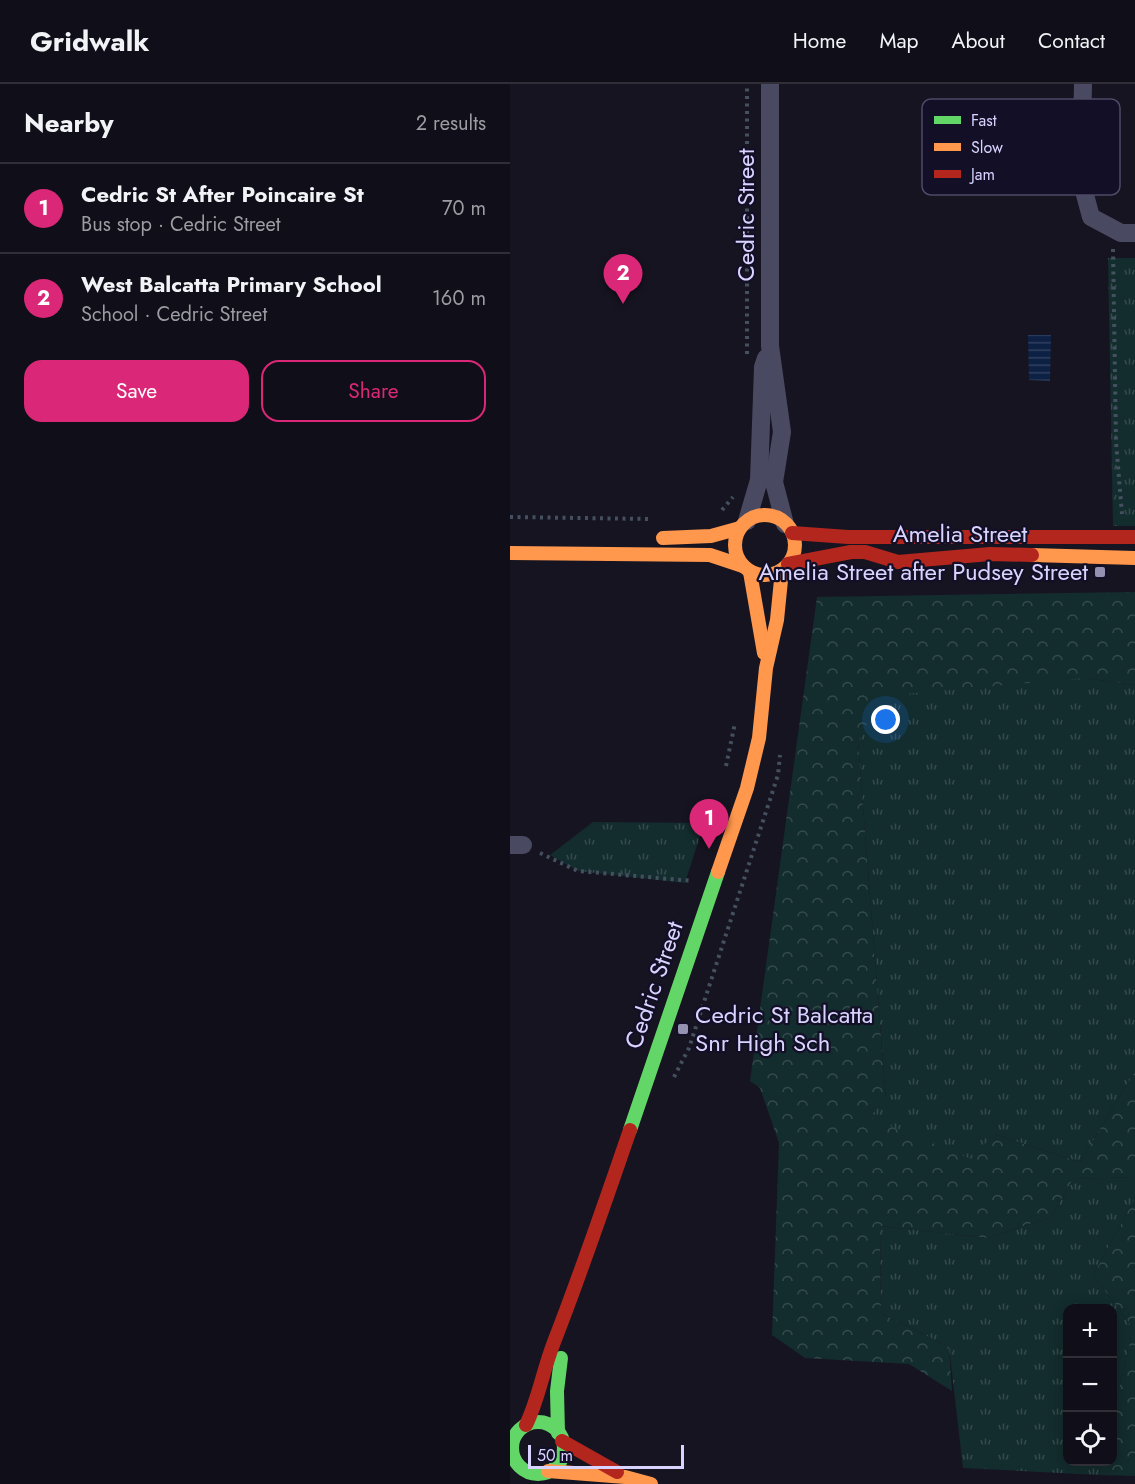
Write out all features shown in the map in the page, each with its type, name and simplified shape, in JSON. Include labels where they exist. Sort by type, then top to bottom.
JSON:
[{"type":"main road","points":[[510,553],[710,555],[766,575],[785,567],[794,549],[788,528],[776,518],[765,515],[711,536],[649,538]]},
{"type":"main road","points":[[743,525],[735,543],[735,552],[746,569]]},
{"type":"main road","name":"Amelia Street","points":[[788,528],[848,537],[1135,537]]},
{"type":"main road","name":"Amelia Street","points":[[785,567],[821,556],[851,552],[865,552],[898,561],[990,554],[1135,558]]},
{"type":"main road","name":"Cedric Street","points":[[567,1313],[558,1376],[561,1459],[548,1471],[529,1479],[524,1470],[513,1465],[513,1441],[526,1425],[537,1402],[553,1344],[567,1313],[747,788],[759,738],[766,668],[777,621],[785,567]]},
{"type":"main road","name":"Cedric Street","points":[[746,569],[766,668]]},
{"type":"main road","points":[[526,1425],[541,1423],[625,1477]]},
{"type":"main road","points":[[548,1471],[625,1477],[651,1484]]},
{"type":"street","name":"Cedric Street","points":[[770,84],[770,346],[782,432],[774,482],[788,528]]},
{"type":"street","points":[[1083,84],[1083,99]]},
{"type":"street","points":[[1085,195],[1091,217],[1121,233],[1129,240]]},
{"type":"street","name":"Cedric Street","points":[[743,525],[759,480],[763,367],[770,346]]},
{"type":"path","points":[[747,84],[747,365]]},
{"type":"path","points":[[1122,521],[1116,442],[1113,247],[1129,240]]},
{"type":"path","points":[[718,514],[736,494]]},
{"type":"path","points":[[510,517],[655,519]]},
{"type":"path","points":[[724,778],[737,715]]},
{"type":"path","points":[[670,1086],[689,1048],[778,775],[781,752]]},
{"type":"path","points":[[517,845],[578,871],[693,881]]},
{"type":"green space","points":[[1108,258],[1135,258],[1135,526],[1113,526]]},
{"type":"green space","points":[[1135,592],[1135,685],[1085,678],[858,742],[886,1101],[870,1116],[994,1134],[1080,1162],[1135,1071],[1135,1177],[1073,1179],[1051,1217],[987,1238],[880,1226],[881,1313],[949,1347],[952,1391],[909,1364],[805,1358],[772,1335],[779,1143],[760,1088],[750,1081],[817,597]]},
{"type":"green space","points":[[1085,678],[1135,685],[1135,1071],[1080,1162],[994,1134],[971,1159],[869,1117],[886,1100],[858,742],[881,696]]},
{"type":"green space","points":[[593,822],[704,823],[685,883],[578,871],[550,855]]},
{"type":"green space","points":[[1135,1177],[1135,1198],[1093,1275],[1115,1304],[1063,1304],[1063,1466],[1101,1466],[1099,1475],[963,1468],[949,1347],[881,1313],[880,1226],[987,1238],[1051,1217],[1073,1179]]},
{"type":"green space","points":[[1135,1198],[1135,1476],[1099,1475],[1101,1466],[1117,1466],[1117,1398],[1133,1328],[1093,1275]]},
{"type":"green space","points":[[1117,1307],[1133,1328],[1117,1398]]},
{"type":"water","points":[[1028,335],[1051,335],[1050,381],[1029,380]]},
{"type":"traffic: fast","points":[[630,1130],[718,872]]},
{"type":"traffic: fast","points":[[558,1433],[557,1391],[561,1358]]},
{"type":"traffic: fast","points":[[538,1422],[548,1424],[556,1430],[562,1438],[564,1448],[562,1458],[556,1466],[548,1472],[538,1474],[528,1472],[520,1466],[514,1458],[512,1448],[514,1438],[520,1430],[528,1424],[538,1422]]},
{"type":"traffic: slow","points":[[765,515],[782,520],[790,528],[795,545],[790,562],[782,570],[765,575],[748,570],[740,562],[735,545],[740,528],[748,520],[765,515]]},
{"type":"traffic: slow","points":[[663,538],[711,536],[740,528]]},
{"type":"traffic: slow","points":[[510,553],[710,555],[743,566]]},
{"type":"traffic: slow","points":[[1032,555],[1135,558]]},
{"type":"traffic: slow","points":[[718,872],[747,788],[759,738],[766,668],[777,620],[782,570]]},
{"type":"traffic: slow","points":[[750,572],[764,653]]},
{"type":"traffic: slow","points":[[548,1471],[625,1477],[651,1484]]},
{"type":"traffic: jam","points":[[792,533],[848,537],[1135,537]]},
{"type":"traffic: jam","points":[[788,564],[851,552],[865,552],[898,562],[990,554],[1032,555]]},
{"type":"traffic: jam","points":[[526,1425],[630,1130]]},
{"type":"traffic: jam","points":[[562,1441],[617,1472]]},
{"type":"place","name":"West Balcatta Primary School","points":[[623,304]]},
{"type":"place","name":"Amelia Street after Pudsey Street","points":[[1100,572]]},
{"type":"place","name":"Cedric St After Poincaire St","points":[[709,849]]},
{"type":"place","name":"Cedric St Balcatta Snr High Sch","points":[[683,1029]]}]
